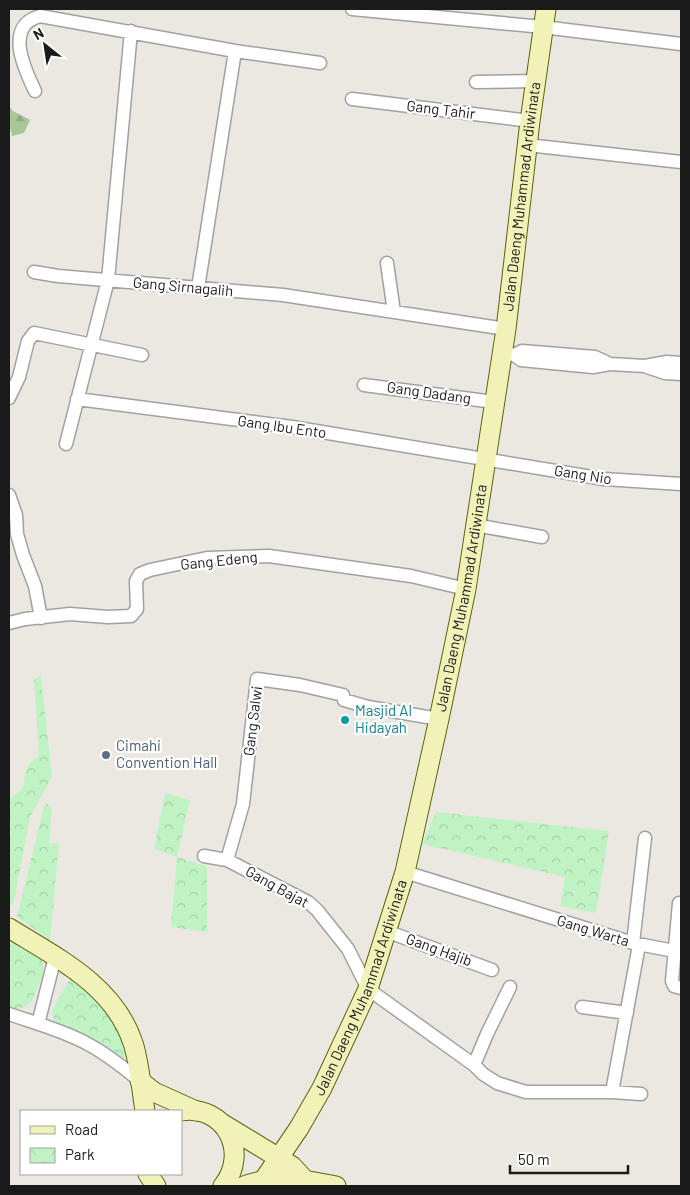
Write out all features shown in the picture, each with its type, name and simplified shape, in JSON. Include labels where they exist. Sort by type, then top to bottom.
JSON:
[{"type":"main road","name":"Jalan Daeng Muhammad Ardiwinata","points":[[263,1181],[322,1088],[368,988],[405,872],[466,589],[494,402],[508,354],[506,329],[530,121],[530,82],[544,18]]},
{"type":"main road","points":[[9,928],[56,957],[97,987],[114,1006],[125,1023],[134,1044],[145,1110]]},
{"type":"main road","points":[[140,1080],[154,1092],[189,1111],[210,1115],[292,1166],[304,1179]]},
{"type":"main road","points":[[221,1123],[230,1134],[235,1148],[235,1163],[230,1177],[223,1186]]},
{"type":"main road","points":[[149,1175],[156,1186]]},
{"type":"main road","points":[[244,1186],[263,1181],[288,1178],[304,1179],[336,1186]]},
{"type":"street","points":[[352,9],[544,18],[681,44]]},
{"type":"street","points":[[35,90],[29,79],[19,42],[20,34],[26,22],[40,16],[235,51],[320,63]]},
{"type":"street","points":[[66,444],[108,280],[131,31]]},
{"type":"street","points":[[198,288],[235,51]]},
{"type":"street","points":[[476,82],[530,82]]},
{"type":"street","name":"Gang Tahir","points":[[352,99],[530,121]]},
{"type":"street","points":[[527,145],[681,162]]},
{"type":"street","points":[[387,263],[394,312]]},
{"type":"street","name":"Gang Sirnagalih","points":[[34,272],[58,276],[283,295],[506,329]]},
{"type":"street","points":[[9,398],[19,378],[28,341],[34,333],[142,355]]},
{"type":"street","points":[[508,354],[521,360],[594,367],[610,364],[646,366],[667,362],[681,363]]},
{"type":"street","points":[[646,366],[665,373],[681,374]]},
{"type":"street","name":"Gang Dadang","points":[[364,385],[494,402]]},
{"type":"street","name":"Gang Ibu Ento","points":[[77,399],[292,427],[485,458]]},
{"type":"street","name":"Gang Nio","points":[[485,458],[604,479],[681,484]]},
{"type":"street","points":[[9,495],[16,515],[23,555],[35,586],[41,618]]},
{"type":"street","points":[[475,525],[542,537]]},
{"type":"street","name":"Gang Edeng","points":[[9,623],[25,619],[70,614],[108,617],[131,616],[137,609],[136,581],[140,574],[150,570],[207,558],[269,556],[411,576],[466,589]]},
{"type":"street","name":"Gang Salwi","points":[[227,860],[243,804],[257,679],[300,685],[343,695],[344,700],[368,707],[439,720]]},
{"type":"street","points":[[645,838],[636,944],[674,951]]},
{"type":"street","name":"Gang Bajat","points":[[204,856],[227,860],[308,902],[317,910],[348,949],[368,988]]},
{"type":"street","name":"Gang Warta","points":[[405,872],[636,944],[627,1013],[612,1092]]},
{"type":"street","points":[[679,903],[672,981],[674,986],[681,988]]},
{"type":"street","name":"Gang Hajib","points":[[386,931],[492,970]]},
{"type":"street","points":[[38,1024],[56,957]]},
{"type":"street","points":[[368,988],[497,1083],[526,1092],[641,1094]]},
{"type":"street","points":[[474,1065],[510,988]]},
{"type":"street","points":[[582,1007],[627,1013]]},
{"type":"street","points":[[9,1014],[56,1029],[86,1043],[140,1080]]},
{"type":"green space","points":[[9,106],[13,111],[30,120],[24,133],[12,136],[9,122]]},
{"type":"green space","points":[[41,676],[52,777],[30,817],[13,906],[9,904],[9,798],[14,796],[24,786],[27,768],[39,755],[34,679]]},
{"type":"green space","points":[[165,793],[190,800],[177,857],[154,849]]},
{"type":"green space","points":[[45,803],[52,807],[49,843],[59,844],[50,940],[17,917]]},
{"type":"green space","points":[[436,812],[609,831],[596,913],[560,906],[565,877],[422,844]]},
{"type":"green space","points":[[177,857],[207,866],[207,932],[171,927]]},
{"type":"green space","points":[[9,938],[42,960],[44,972],[33,999],[26,1006],[17,1010],[9,1009]]},
{"type":"green space","points":[[74,971],[104,995],[137,1053],[119,1059],[55,1025],[52,1011]]},
{"type":"place","name":"Masjid Al Hidayah","points":[[345,720]]},
{"type":"place","name":"Cimahi Convention Hall","points":[[106,755]]}]
